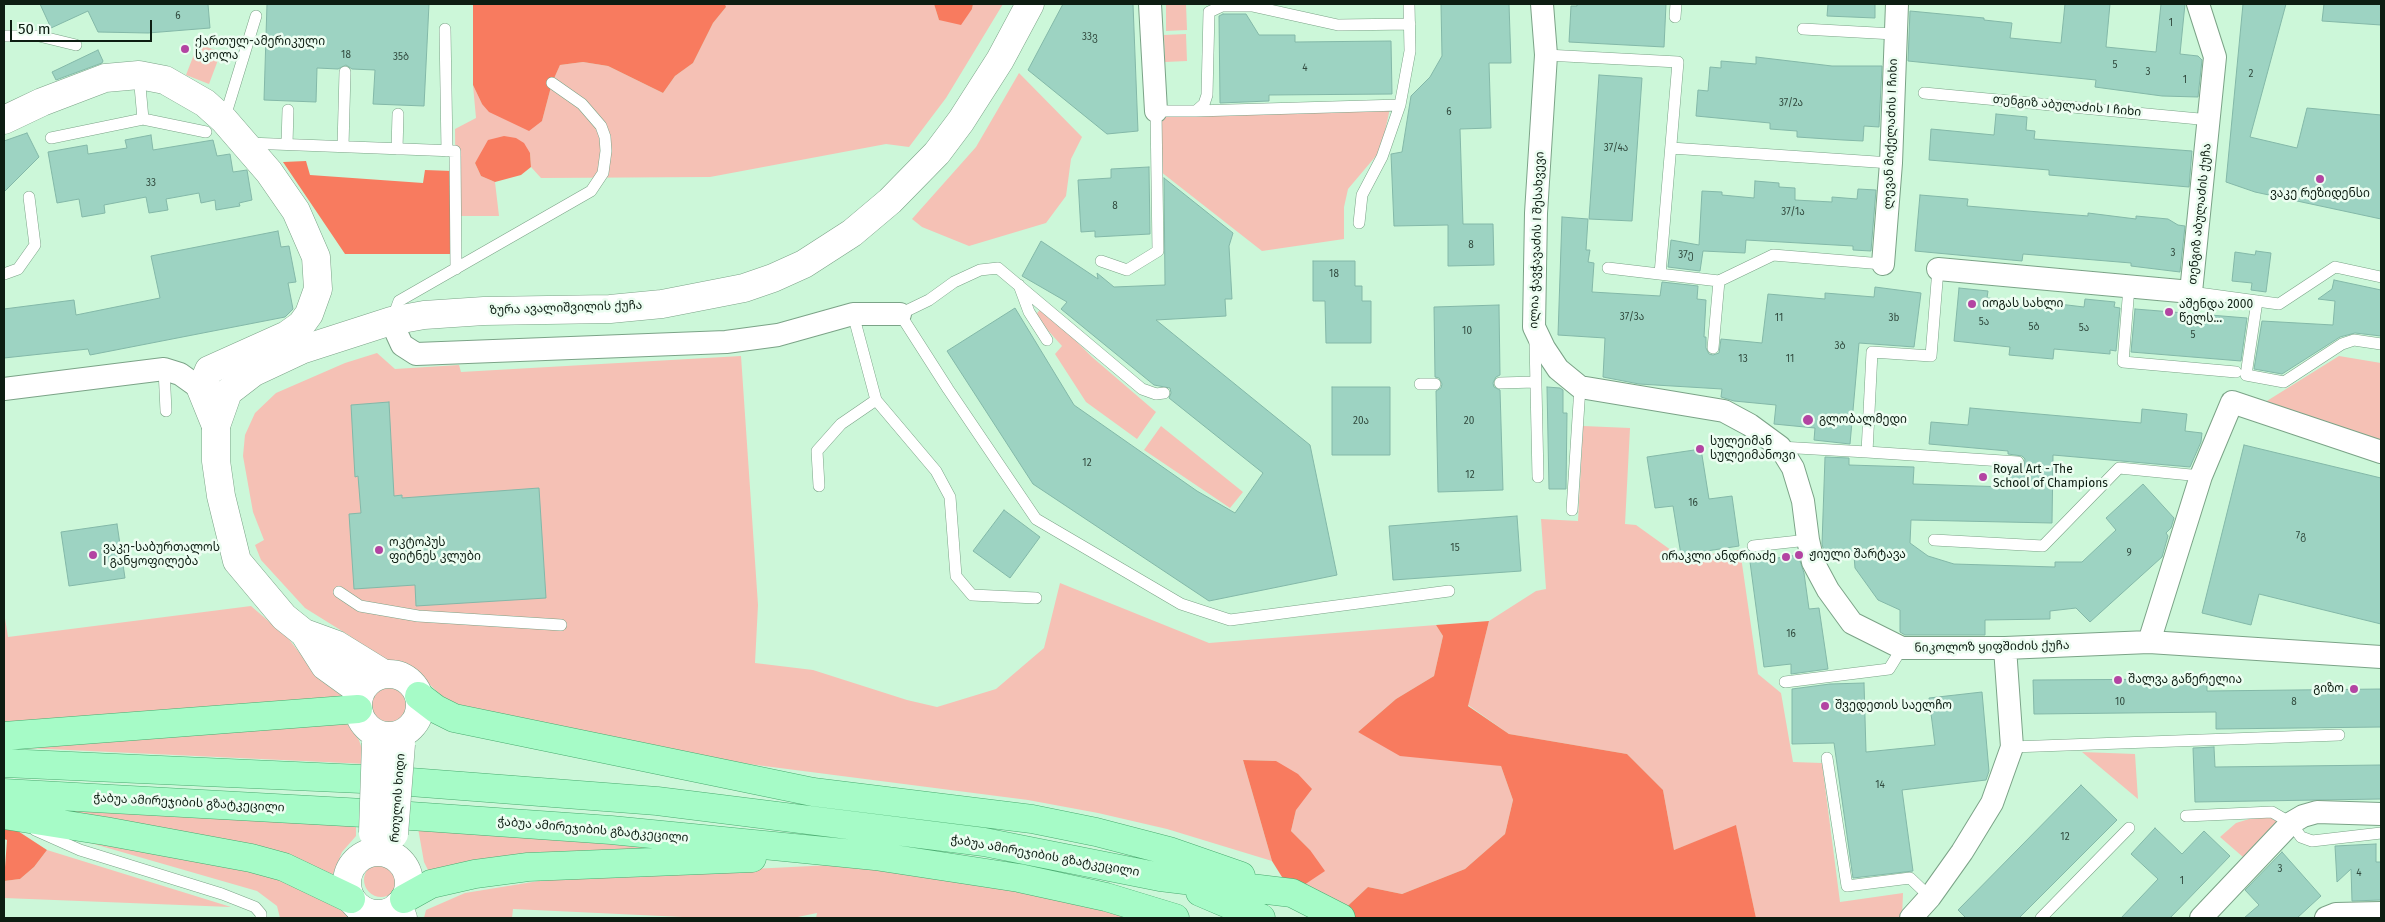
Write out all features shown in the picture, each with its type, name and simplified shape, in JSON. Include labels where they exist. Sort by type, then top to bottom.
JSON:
[{"type":"main road","name":"ზურა ავალიშვილის ქუჩა","points":[[216,426],[228,392],[254,372],[302,350],[391,321],[424,315],[484,311],[610,309],[662,304],[744,288],[804,264],[852,233],[877,212],[937,153],[961,121],[1000,60],[1030,4]]},
{"type":"main road","points":[[4,120],[42,102],[105,78],[139,75],[165,80],[205,103],[215,126],[244,142],[269,172],[301,221],[316,257],[318,289],[309,314],[287,335],[209,370],[201,389],[216,426],[216,461],[221,496],[237,561],[284,617],[304,634],[325,666],[360,700],[364,723],[391,736],[420,712],[419,696],[415,688],[402,677],[384,674],[337,645],[304,634]]},
{"type":"main road","points":[[4,736],[360,700],[375,678],[384,674]]},
{"type":"main road","points":[[419,696],[436,709],[454,718],[812,792],[898,817],[957,831],[984,842]]},
{"type":"main road","name":"რთულის ხიდი","points":[[391,736],[378,840],[394,848],[406,870],[409,880],[402,908]]},
{"type":"main road","name":"ჭაბუა ამირეჯიბის გზატკეცილი","points":[[4,764],[384,780],[657,801],[984,842],[1160,877],[1292,894],[1341,918]]},
{"type":"main road","points":[[812,792],[1032,819],[1096,832],[1169,851],[1292,894]]},
{"type":"main road","name":"ჭაბუა ამირეჯიბის გზატკეცილი","points":[[4,793],[382,814],[601,830],[875,856],[1019,878],[1106,897],[1175,918]]},
{"type":"main road","points":[[4,816],[124,834],[251,858],[284,867],[316,880],[368,912],[379,914],[402,908],[432,884],[475,874],[528,867],[875,856]]},
{"type":"main road","points":[[361,908],[347,890],[348,872],[359,857],[378,840]]},
{"type":"main road","name":"ჭაბუა ამირეჯიბის გზატკეცილი","points":[[1160,877],[1261,918]]},
{"type":"street","points":[[1150,4],[1156,111]]},
{"type":"street","name":"ილია ჭავჭავაძის I შესახვევი","points":[[1534,326],[1536,213],[1546,55],[1542,4]]},
{"type":"street","name":"ლევან მიქელაძის I ჩიხი","points":[[1883,264],[1891,163],[1894,34],[1897,4]]},
{"type":"street","name":"თენგიზ აბულაძის ქუჩა","points":[[1938,269],[2191,292],[2215,57],[2198,4]]},
{"type":"street","points":[[391,321],[402,345],[416,354],[726,342],[778,335],[853,314],[900,314]]},
{"type":"street","name":"ნიკოლოზ ყიფშიძის ქუჩა","points":[[1534,326],[1558,369],[1580,387],[1724,411],[1750,425],[1780,447],[1792,468],[1803,501],[1813,562],[1828,590],[1852,623],[1902,648],[2005,648],[2149,642],[2381,657]]},
{"type":"street","points":[[4,389],[164,369],[180,374],[201,389]]},
{"type":"street","points":[[2149,642],[2200,476],[2232,402],[2381,452]]},
{"type":"street","points":[[1911,918],[1930,897],[1962,852],[1992,803],[2012,747],[2005,648]]},
{"type":"street","points":[[2201,918],[2291,823],[2303,816],[2317,812],[2381,814]]},
{"type":"street","points":[[2326,918],[2336,914],[2381,913]]},
{"type":"lane","points":[[1359,223],[1362,196],[1382,157],[1400,105],[1410,51],[1409,4]]},
{"type":"lane","points":[[1675,17],[1676,4]]},
{"type":"lane","points":[[1196,111],[1204,104],[1207,95],[1208,20],[1209,12],[1214,8],[1252,6],[1338,25],[1410,24]]},
{"type":"lane","points":[[51,138],[143,119],[215,126],[256,16]]},
{"type":"lane","points":[[445,29],[447,151]]},
{"type":"lane","points":[[1803,29],[1894,34]]},
{"type":"lane","points":[[4,36],[39,36],[76,45]]},
{"type":"lane","points":[[1546,55],[1678,62],[1660,274]]},
{"type":"lane","points":[[342,146],[345,72]]},
{"type":"lane","points":[[139,75],[143,119]]},
{"type":"lane","points":[[391,321],[399,301],[591,191],[603,173],[606,137],[602,126],[582,104],[552,83]]},
{"type":"lane","name":"თენგიზ აბულაძის I ჩიხი","points":[[1924,93],[2210,120]]},
{"type":"lane","points":[[1100,260],[1127,270],[1158,251],[1156,111],[1400,105]]},
{"type":"lane","points":[[287,144],[288,110]]},
{"type":"lane","points":[[397,149],[398,114]]},
{"type":"lane","points":[[244,142],[455,151],[456,269]]},
{"type":"lane","points":[[1671,148],[1891,163]]},
{"type":"lane","points":[[4,274],[18,269],[35,245],[29,196]]},
{"type":"lane","points":[[1608,268],[1719,280],[1774,255],[1883,264]]},
{"type":"lane","points":[[2191,292],[2279,304],[2334,267],[2381,277]]},
{"type":"lane","points":[[1164,393],[1156,394],[1142,389],[998,268],[980,270],[954,282],[929,300],[900,314],[1036,519],[1181,604],[1230,620],[1449,591]]},
{"type":"lane","points":[[1867,452],[1872,352],[1931,356],[1938,269]]},
{"type":"lane","points":[[1713,348],[1719,280]]},
{"type":"lane","points":[[1018,284],[1029,312],[1047,340]]},
{"type":"lane","points":[[2129,286],[2123,362],[2236,372]]},
{"type":"lane","points":[[2257,301],[2246,375],[2284,382],[2342,344],[2354,340],[2381,344]]},
{"type":"lane","points":[[853,314],[876,400],[936,471],[950,497],[956,576],[972,595],[1036,598]]},
{"type":"lane","name":"ილია ჭავჭავაძის I შესახვევი","points":[[1534,326],[1538,477]]},
{"type":"lane","points":[[164,369],[166,411]]},
{"type":"lane","points":[[1500,383],[1535,382]]},
{"type":"lane","points":[[1420,384],[1435,384]]},
{"type":"lane","points":[[1572,510],[1580,387]]},
{"type":"lane","points":[[819,486],[817,451],[841,424],[876,400]]},
{"type":"lane","points":[[1780,447],[2018,462]]},
{"type":"lane","points":[[1934,540],[2043,546],[2119,468],[2200,476]]},
{"type":"lane","points":[[1753,546],[1808,540]]},
{"type":"lane","points":[[339,592],[360,606],[418,616],[561,625]]},
{"type":"lane","points":[[1785,682],[1889,670],[1902,648]]},
{"type":"lane","points":[[2012,747],[2340,735]]},
{"type":"lane","points":[[1828,758],[1847,886],[1910,878],[1930,897]]},
{"type":"lane","points":[[2186,816],[2272,812],[2291,823],[2301,837],[2312,841],[2381,833]]},
{"type":"lane","points":[[4,816],[80,850],[247,903],[255,907],[261,914],[261,918]]},
{"type":"lane","points":[[2041,918],[2128,828]]},
{"type":"shaded area","points":[[473,4],[725,4],[726,7],[713,23],[693,63],[675,76],[663,93],[608,66],[583,62],[560,65],[552,83],[542,121],[529,131],[489,112],[482,104],[473,85]]},
{"type":"shaded area","points":[[725,4],[934,4],[939,20],[972,9],[973,4],[1003,4],[946,98],[909,147],[886,144],[710,177],[541,178],[531,167],[530,153],[481,154],[475,163],[481,176],[495,182],[499,216],[456,216],[455,129],[476,118],[473,85],[482,104],[542,121],[552,83],[560,65],[583,62],[608,66],[663,93],[675,76],[693,63],[713,23],[726,7]]},
{"type":"shaded area","points":[[934,4],[973,4],[972,9],[961,25],[939,20]]},
{"type":"shaded area","points":[[1166,4],[1186,4],[1187,30],[1166,31]]},
{"type":"shaded area","points":[[1186,34],[1187,61],[1165,62],[1164,35]]},
{"type":"shaded area","points":[[198,44],[221,52],[209,84],[186,75]]},
{"type":"shaded area","points":[[1019,73],[1082,137],[1071,159],[1066,196],[1046,223],[969,246],[922,227],[912,219],[976,147]]},
{"type":"shaded area","points":[[1390,108],[1381,150],[1348,189],[1344,207],[1344,239],[1262,251],[1156,168],[1156,111]]},
{"type":"shaded area","points":[[504,136],[516,138],[524,143],[530,153],[531,167],[521,175],[495,182],[481,176],[475,163],[488,140]]},
{"type":"shaded area","points":[[306,161],[310,175],[423,183],[425,170],[452,171],[453,254],[345,254],[283,162]]},
{"type":"shaded area","points":[[1042,307],[1092,357],[1156,412],[1137,439],[1086,402],[1055,354],[1062,346],[1035,316]]},
{"type":"shaded area","points":[[377,353],[395,369],[459,365],[461,372],[741,356],[758,605],[755,663],[813,670],[907,700],[937,707],[996,689],[1044,648],[1060,583],[1209,643],[1436,625],[1443,636],[1434,676],[1396,699],[1358,732],[1501,766],[1513,800],[1505,834],[1465,869],[1402,894],[1368,887],[1337,916],[1292,893],[1310,850],[1291,831],[1296,810],[1276,761],[1243,760],[1272,861],[1167,829],[1098,813],[1028,800],[702,758],[450,704],[426,681],[362,648],[350,636],[305,608],[261,560],[255,545],[264,540],[253,512],[243,456],[245,435],[255,413],[276,393],[345,363]]},
{"type":"shaded area","points":[[2339,356],[2381,363],[2381,452],[2254,409]]},
{"type":"shaded area","points":[[1161,426],[1243,492],[1230,508],[1144,450]]},
{"type":"shaded area","points":[[1583,426],[1630,428],[1625,524],[1636,525],[1682,558],[1740,550],[1758,674],[1781,693],[1793,762],[1822,763],[1840,902],[1903,893],[1902,918],[1756,918],[1736,826],[1674,850],[1663,790],[1627,754],[1509,734],[1468,705],[1489,621],[1536,591],[1546,589],[1541,519],[1578,521]]},
{"type":"shaded area","points":[[251,606],[288,638],[302,656],[346,697],[4,723],[4,612],[8,637]]},
{"type":"shaded area","points":[[1489,621],[1468,706],[1509,734],[1627,754],[1663,790],[1674,850],[1736,825],[1756,918],[1341,918],[1337,916],[1368,887],[1402,894],[1465,869],[1505,834],[1513,800],[1501,766],[1400,756],[1358,732],[1396,699],[1434,676],[1443,636],[1436,625]]},
{"type":"shaded area","points":[[389,688],[396,689],[401,693],[405,698],[405,712],[401,717],[396,721],[389,722],[382,721],[377,717],[373,712],[372,705],[373,698],[377,693],[382,689]]},
{"type":"shaded area","points":[[342,717],[359,740],[367,764],[4,747]]},
{"type":"shaded area","points":[[2082,752],[2135,754],[2138,799]]},
{"type":"shaded area","points":[[1243,760],[1276,761],[1298,774],[1312,789],[1296,810],[1291,831],[1310,850],[1325,871],[1292,893],[1272,861]]},
{"type":"shaded area","points":[[22,805],[356,822],[356,836],[342,852],[331,879]]},
{"type":"shaded area","points":[[2272,812],[2281,817],[2243,857],[2220,837],[2236,823]]},
{"type":"shaded area","points":[[4,822],[47,850],[34,867],[20,879],[4,881],[7,840],[4,839]]},
{"type":"shaded area","points":[[418,828],[739,848],[432,878],[424,862]]},
{"type":"shaded area","points":[[67,833],[248,870],[302,888],[352,918],[280,918],[277,906],[257,891],[94,844]]},
{"type":"shaded area","points":[[47,850],[231,907],[4,898],[4,881],[20,879],[34,867]]},
{"type":"shaded area","points":[[381,863],[388,864],[393,868],[397,873],[397,887],[393,892],[388,896],[381,897],[374,896],[369,892],[365,887],[364,880],[365,873],[369,868],[374,864]]},
{"type":"shaded area","points":[[872,863],[1155,918],[816,918],[817,913],[793,918],[704,918],[513,909],[512,918],[424,918],[426,910],[465,893],[551,879]]},
{"type":"building","points":[[40,4],[208,4],[210,28],[148,33],[98,32],[88,11],[51,28]]},
{"type":"building","points":[[267,4],[429,4],[424,106],[373,104],[375,70],[352,69],[346,65],[338,69],[317,68],[316,102],[264,100]]},
{"type":"building","points":[[1063,4],[1133,4],[1138,131],[1107,134],[1028,70]]},
{"type":"building","points":[[1441,4],[1509,4],[1511,63],[1489,63],[1491,128],[1460,129],[1463,224],[1493,224],[1494,265],[1448,266],[1448,225],[1394,226],[1391,154],[1402,152],[1411,96],[1430,77],[1442,56]]},
{"type":"building","points":[[1577,4],[1666,4],[1664,47],[1569,42],[1571,6],[1577,6]]},
{"type":"building","points":[[1828,4],[1875,4],[1875,18],[1827,16]]},
{"type":"building","points":[[2065,4],[2110,4],[2106,47],[2156,52],[2161,4],[2185,4],[2180,54],[2198,56],[2202,60],[2198,97],[2162,96],[2095,87],[2096,80],[1908,61],[1910,11],[1984,18],[1984,20],[2012,23],[2010,38],[2061,43]]},
{"type":"building","points":[[2243,4],[2286,4],[2250,137],[2297,148],[2307,108],[2381,115],[2381,219],[2255,192],[2226,182]]},
{"type":"building","points":[[2324,4],[2381,4],[2381,25],[2322,21]]},
{"type":"building","points":[[1223,14],[1246,14],[1259,35],[1295,35],[1295,42],[1391,41],[1392,94],[1269,95],[1269,101],[1220,103],[1219,16]]},
{"type":"building","points":[[98,50],[103,61],[102,63],[56,80],[52,72]]},
{"type":"building","points":[[1756,57],[1832,66],[1882,66],[1879,127],[1864,126],[1863,141],[1843,140],[1797,137],[1797,131],[1770,129],[1770,123],[1696,116],[1698,90],[1708,91],[1710,67],[1721,68],[1721,61],[1756,64]]},
{"type":"building","points":[[1599,75],[1642,78],[1632,221],[1589,219]]},
{"type":"building","points":[[1996,114],[2027,117],[2026,130],[2035,131],[2034,139],[2192,151],[2189,187],[2049,175],[2049,170],[1929,160],[1931,129],[1994,135]]},
{"type":"building","points":[[27,133],[39,157],[4,192],[4,141]]},
{"type":"building","points":[[151,135],[153,150],[213,140],[217,156],[230,154],[233,172],[247,170],[252,200],[239,203],[240,206],[216,210],[215,200],[201,203],[199,193],[166,199],[168,210],[149,213],[146,197],[104,205],[105,213],[82,217],[79,199],[57,203],[48,152],[87,145],[88,154],[127,148],[125,140]]},
{"type":"building","points":[[1149,167],[1150,234],[1095,237],[1095,231],[1081,232],[1078,180],[1111,178],[1111,169]]},
{"type":"building","points":[[1164,178],[1233,233],[1229,246],[1232,299],[1225,299],[1226,316],[1156,320],[1310,445],[1337,575],[1209,601],[1033,484],[947,351],[1015,308],[1074,405],[1197,491],[1235,513],[1263,473],[1169,398],[1170,388],[1154,385],[1061,309],[1067,302],[1022,276],[1041,241],[1098,279],[1097,273],[1114,287],[1165,285]]},
{"type":"building","points":[[1755,181],[1779,183],[1779,187],[1795,188],[1795,200],[1832,202],[1832,197],[1857,199],[1858,189],[1876,190],[1871,251],[1853,250],[1853,246],[1746,240],[1745,253],[1703,251],[1700,271],[1668,267],[1671,240],[1699,245],[1702,191],[1722,192],[1722,195],[1754,198]]},
{"type":"building","points":[[1920,195],[1968,199],[1967,206],[2088,216],[2088,213],[2136,219],[2136,216],[2168,219],[2178,225],[2185,226],[2180,272],[2131,266],[2131,263],[2023,254],[2022,261],[1915,251]]},
{"type":"building","points":[[1562,217],[1588,219],[1586,250],[1590,250],[1588,262],[1594,263],[1592,292],[1660,296],[1662,282],[1698,286],[1697,299],[1706,300],[1704,337],[1706,337],[1706,348],[1709,354],[1719,353],[1721,339],[1762,343],[1768,294],[1825,299],[1825,293],[1874,297],[1875,287],[1921,293],[1914,347],[1859,343],[1850,444],[1814,440],[1815,428],[1774,424],[1776,405],[1734,401],[1721,397],[1722,389],[1639,384],[1603,377],[1605,338],[1558,335]]},
{"type":"building","points":[[278,231],[281,247],[289,246],[296,282],[288,283],[293,309],[285,317],[90,355],[88,349],[4,358],[4,309],[74,300],[76,315],[160,298],[151,256]]},
{"type":"building","points":[[2256,251],[2271,253],[2266,292],[2251,290],[2252,283],[2232,281],[2235,252],[2255,255]]},
{"type":"building","points":[[1313,261],[1355,261],[1355,286],[1362,286],[1362,301],[1371,301],[1371,343],[1326,343],[1325,301],[1313,301]]},
{"type":"building","points":[[2334,280],[2381,290],[2381,336],[2355,333],[2340,337],[2282,374],[2254,369],[2262,321],[2333,325],[2335,301],[2318,299],[2332,289]]},
{"type":"building","points":[[1959,288],[1988,291],[1987,298],[2014,300],[2014,303],[2058,307],[2059,304],[2084,307],[2085,299],[2115,302],[2114,307],[2120,308],[2116,351],[2110,350],[2110,354],[2054,349],[2053,359],[2009,355],[2010,347],[1954,341]]},
{"type":"building","points":[[1499,305],[1500,375],[1496,377],[1493,383],[1494,387],[1500,390],[1503,490],[1438,492],[1436,391],[1441,388],[1442,384],[1439,378],[1435,377],[1434,307]]},
{"type":"building","points":[[2135,309],[2247,318],[2241,361],[2131,352]]},
{"type":"building","points":[[1332,387],[1390,387],[1390,455],[1332,455]]},
{"type":"building","points":[[1547,387],[1563,390],[1563,413],[1567,413],[1566,489],[1549,489]]},
{"type":"building","points":[[389,402],[394,496],[402,495],[402,498],[539,488],[546,598],[416,606],[415,585],[354,589],[349,514],[361,513],[358,476],[355,477],[351,405]]},
{"type":"building","points":[[1970,408],[2141,423],[2142,409],[2187,414],[2185,431],[2202,433],[2201,442],[2190,467],[2053,455],[2052,523],[1911,520],[1910,543],[1928,556],[1954,564],[2055,567],[2055,562],[2082,562],[2116,530],[2106,518],[2143,484],[2174,518],[2171,528],[2166,533],[2168,536],[2162,557],[2090,622],[2076,608],[2050,611],[2050,619],[1985,620],[1985,635],[1905,635],[1900,632],[1900,610],[1878,600],[1855,568],[1854,556],[1825,555],[1822,544],[1825,457],[1849,458],[1849,465],[1914,467],[1913,484],[2008,487],[2008,469],[2024,467],[2025,459],[2022,456],[2008,454],[2008,451],[1929,444],[1931,422],[1968,425]]},
{"type":"building","points":[[2244,445],[2381,478],[2381,624],[2259,594],[2251,625],[2202,613]]},
{"type":"building","points":[[1701,449],[1709,499],[1732,496],[1739,546],[1681,555],[1673,506],[1655,508],[1647,457]]},
{"type":"building","points":[[1004,510],[1040,537],[1010,578],[973,551]]},
{"type":"building","points":[[1517,516],[1521,571],[1393,580],[1389,526]]},
{"type":"building","name":"ვაკე-საბურთალოს I განყოფილება","points":[[117,524],[125,578],[69,586],[61,532]]},
{"type":"building","points":[[1798,555],[1804,573],[1809,609],[1819,608],[1828,669],[1791,674],[1791,664],[1764,667],[1750,562]]},
{"type":"building","points":[[2207,679],[2207,691],[2381,689],[2381,727],[2216,729],[2216,712],[2034,714],[2033,680]]},
{"type":"building","points":[[1864,683],[1866,752],[1935,745],[1929,698],[1982,692],[1989,771],[1986,780],[1902,790],[1913,871],[1853,878],[1834,743],[1792,744],[1792,689],[1830,684]]},
{"type":"building","points":[[2214,747],[2215,767],[2381,765],[2381,799],[2195,802],[2193,748]]},
{"type":"building","points":[[2081,785],[2117,820],[2019,918],[1966,918],[1958,910]]},
{"type":"building","points":[[2155,828],[2182,854],[2204,831],[2230,856],[2170,918],[2121,918],[2158,879],[2131,854]]},
{"type":"building","points":[[2376,844],[2376,862],[2381,862],[2381,900],[2352,901],[2351,869],[2337,882],[2335,846]]},
{"type":"building","points":[[2282,852],[2321,896],[2297,918],[2244,918],[2259,905],[2245,890]]},
{"type":"place","name":"ქართულ-ამერიკული სკოლა","points":[[185,49]]},
{"type":"place","name":"ვაკე რეზიდენსი","points":[[2320,179]]},
{"type":"place","name":"იოგას სახლი","points":[[1972,304]]},
{"type":"place","name":"აშენდა 2000 წელს...","points":[[2169,312]]},
{"type":"place","name":"გლობალმედი","points":[[1808,420]]},
{"type":"place","name":"სულეიმან სულეიმანოვი","points":[[1700,449]]},
{"type":"place","name":"Royal Art - The School of Champions","points":[[1983,477]]},
{"type":"place","name":"ოკტოპუს ფიტნეს კლუბი","points":[[379,550]]},
{"type":"place","name":"ვაკე-საბურთალოს I განყოფილება","points":[[93,555]]},
{"type":"place","name":"ჟიული შარტავა","points":[[1799,555]]},
{"type":"place","name":"ირაკლი ანდრიაძე","points":[[1786,557]]},
{"type":"place","name":"შალვა გაწერელია","points":[[2118,680]]},
{"type":"place","name":"გიზო","points":[[2354,689]]},
{"type":"place","name":"შვედეთის საელჩო","points":[[1825,706]]}]
